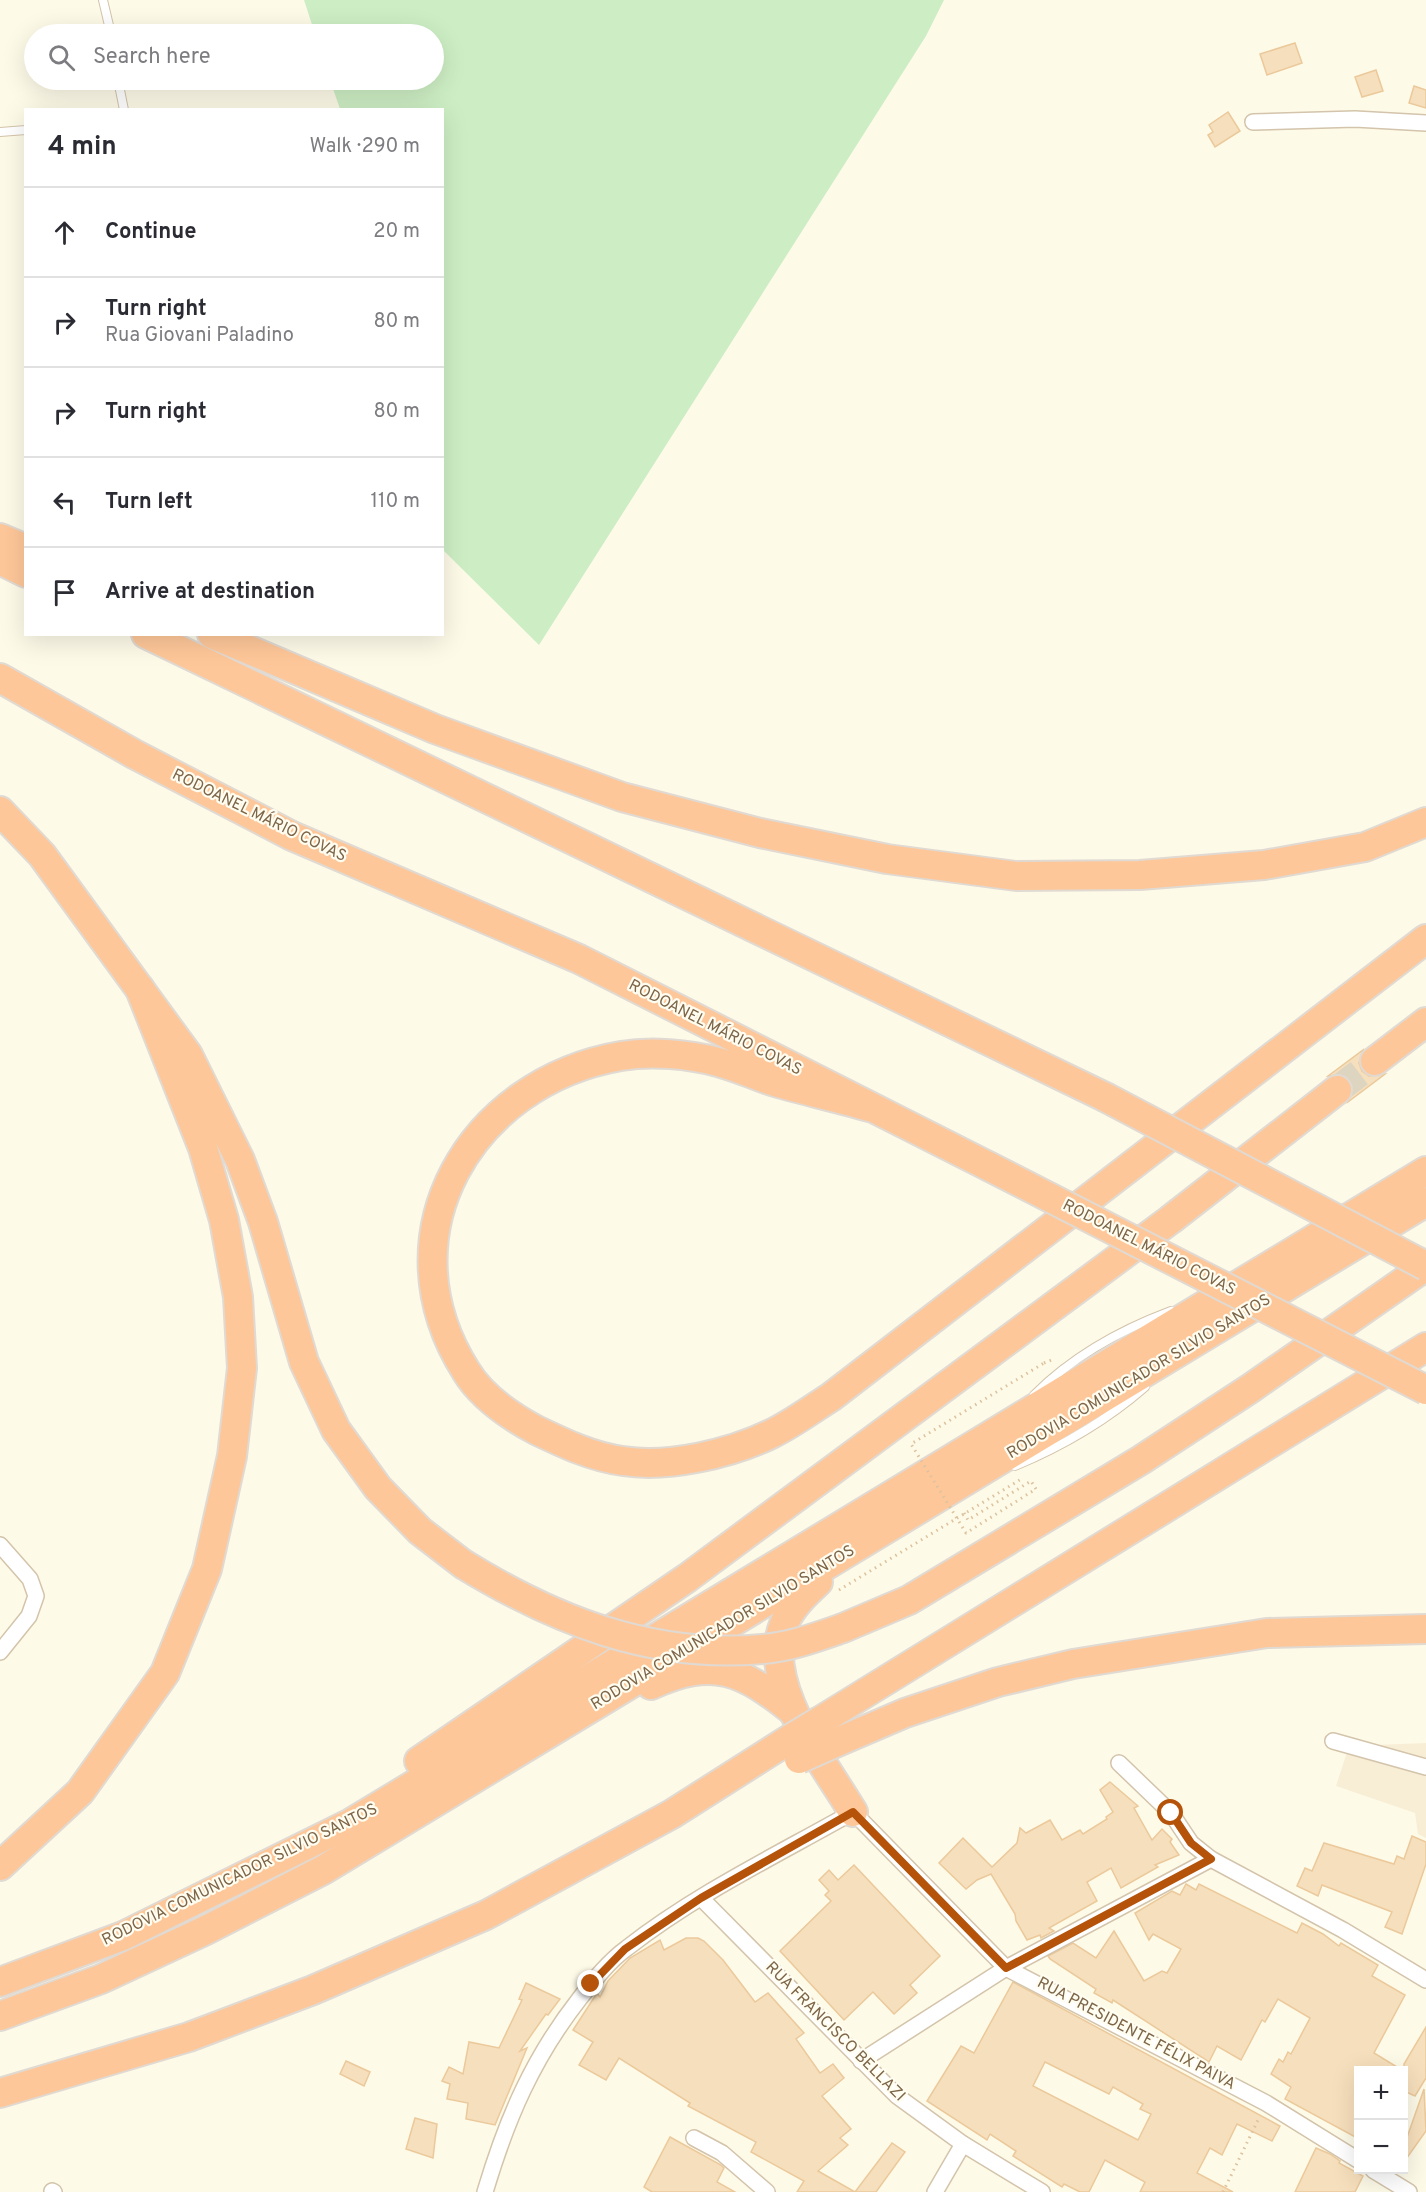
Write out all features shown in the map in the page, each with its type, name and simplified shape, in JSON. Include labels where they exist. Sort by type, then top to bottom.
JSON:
[{"type":"highway","points":[[0,538],[24,548]]},
{"type":"highway","points":[[0,560],[24,572]]},
{"type":"highway","points":[[0,811],[42,855],[188,1055],[240,1160],[263,1222],[304,1362],[336,1431],[378,1488],[420,1531],[463,1564],[511,1593],[582,1626],[650,1644],[717,1650],[764,1649],[805,1641],[843,1628],[909,1600],[1141,1460],[1251,1388],[1426,1266],[1105,1097],[150,636]]},
{"type":"highway","points":[[217,636],[435,729],[622,797],[760,833],[886,859],[1016,876],[1140,876],[1264,865],[1365,847],[1426,822]]},
{"type":"highway","name":"RODOANEL MÁRIO COVAS","points":[[0,678],[134,754],[292,836],[579,959],[1426,1390]]},
{"type":"highway","points":[[869,1107],[774,1082],[718,1062],[676,1055],[622,1056],[585,1065],[541,1083],[501,1111],[476,1137],[450,1177],[432,1241],[433,1287],[445,1327],[466,1372],[491,1400],[524,1423],[570,1447],[622,1461],[674,1461],[714,1453],[771,1434],[831,1397],[1426,939]]},
{"type":"highway","points":[[0,1866],[80,1792],[165,1673],[207,1569],[232,1456],[242,1368],[238,1297],[224,1220],[203,1148],[140,989]]},
{"type":"highway","points":[[1375,1061],[1426,1022]]},
{"type":"highway","points":[[250,1874],[687,1578],[1170,1220],[1337,1090]]},
{"type":"highway","name":"RODOVIA COMUNICADOR SILVIO SANTOS","points":[[0,1982],[123,1936],[351,1823],[1426,1171]]},
{"type":"highway","name":"RODOVIA COMUNICADOR SILVIO SANTOS","points":[[0,2016],[101,1979],[323,1870],[1426,1202]]},
{"type":"highway","points":[[0,2093],[189,2037],[313,1990],[486,1916],[828,1732],[1426,1347]]},
{"type":"highway","points":[[849,1551],[802,1596],[783,1626],[778,1666],[793,1712],[853,1812]]},
{"type":"highway","points":[[828,1732],[905,1713],[998,1682],[1073,1664],[1267,1632],[1426,1629]]},
{"type":"highway","points":[[568,1723],[667,1677],[699,1670],[731,1671],[758,1683],[793,1712]]},
{"type":"street","points":[[1253,122],[1355,119],[1426,123]]},
{"type":"street","points":[[0,1545],[30,1579],[36,1596],[29,1616],[0,1652]]},
{"type":"street","points":[[1333,1741],[1426,1767]]},
{"type":"street","points":[[1119,1763],[1171,1813],[1191,1843],[1211,1859],[1342,1929],[1426,1980]]},
{"type":"street","points":[[485,2192],[525,2080],[557,2026],[591,1984],[625,1949],[701,1898],[853,1812]]},
{"type":"street","name":"RUA PRESIDENTE FÉLIX PAIVA","points":[[853,1812],[1006,1968],[1266,2103],[1354,2157]]},
{"type":"street","points":[[861,2061],[1006,1968],[1211,1859]]},
{"type":"street","name":"RUA FRANCISCO BELLAZI","points":[[701,1898],[897,2096],[963,2144],[1042,2192]]},
{"type":"street","points":[[694,2138],[723,2153],[766,2192]]},
{"type":"street","points":[[935,2192],[963,2144]]},
{"type":"street","points":[[1381,2174],[1409,2192]]},
{"type":"lane","points":[[103,0],[109,24]]},
{"type":"lane","points":[[120,90],[123,108]]},
{"type":"lane","points":[[0,132],[24,130]]},
{"type":"lane","points":[[1192,1303],[1242,1284]]},
{"type":"lane","points":[[1004,1426],[1046,1383],[1076,1360],[1135,1326],[1182,1307]]},
{"type":"lane","points":[[1010,1468],[1058,1447],[1122,1408],[1188,1346]]},
{"type":"lane","points":[[960,1486],[1001,1471]]},
{"type":"path","points":[[964,1513],[968,1520],[1031,1481],[1036,1489],[966,1533],[911,1444],[1056,1358]]},
{"type":"path","points":[[833,1593],[1032,1474]]},
{"type":"path","points":[[1224,2192],[1266,2103]]},
{"type":"shaded area","points":[[1351,1740],[1375,1745],[1426,1743],[1426,1838],[1418,1834],[1415,1813],[1336,1786]]},
{"type":"green space","points":[[304,0],[944,0],[926,36],[539,645],[444,551],[444,108],[340,108],[333,90],[444,90],[444,24],[312,24]]},
{"type":"building","points":[[1295,43],[1302,63],[1267,75],[1260,54]]},
{"type":"building","points":[[1376,70],[1383,91],[1362,97],[1355,77]]},
{"type":"building","points":[[1414,86],[1426,90],[1426,108],[1409,103]]},
{"type":"building","points":[[1228,112],[1240,131],[1215,147],[1208,135],[1213,132],[1209,125]]},
{"type":"building","points":[[1363,1050],[1359,1063],[1362,1071],[1369,1076],[1385,1074],[1348,1102],[1353,1088],[1350,1079],[1343,1075],[1328,1076]]},
{"type":"building","points":[[1110,1782],[1138,1806],[1134,1808],[1152,1840],[1162,1829],[1172,1839],[1170,1842],[1179,1855],[1155,1865],[1158,1867],[1121,1888],[1111,1868],[1087,1882],[1097,1901],[1049,1928],[1054,1931],[1041,1938],[1040,1935],[1027,1940],[1016,1921],[1015,1914],[991,1874],[977,1880],[966,1889],[939,1863],[963,1838],[992,1867],[1017,1843],[1020,1828],[1026,1833],[1050,1820],[1062,1840],[1080,1830],[1083,1834],[1107,1819],[1106,1817],[1113,1812],[1100,1790]]},
{"type":"building","points":[[1412,1836],[1426,1842],[1426,1864],[1402,1934],[1385,1927],[1392,1912],[1322,1885],[1318,1896],[1297,1886],[1305,1868],[1312,1871],[1324,1843],[1394,1864],[1397,1856],[1404,1859]]},
{"type":"building","points":[[854,1865],[940,1956],[910,1985],[917,1993],[894,2014],[873,1992],[844,2020],[780,1951],[831,1901],[825,1895],[829,1891],[819,1880],[829,1870],[838,1880]]},
{"type":"building","points":[[1186,1884],[1196,1890],[1199,1884],[1297,1933],[1302,1923],[1339,1946],[1341,1943],[1378,1965],[1372,1976],[1405,1995],[1374,2053],[1395,2066],[1354,2066],[1354,2136],[1285,2099],[1291,2087],[1271,2074],[1279,2059],[1283,2062],[1288,2052],[1291,2054],[1310,2018],[1278,1999],[1265,2022],[1262,2020],[1241,2060],[1217,2046],[1209,2062],[1113,2000],[1112,2003],[1094,1993],[1096,1989],[1048,1956],[1073,1943],[1096,1958],[1114,1931],[1144,1981],[1162,1971],[1167,1973],[1181,1949],[1153,1934],[1149,1940],[1135,1913],[1172,1891],[1180,1895]]},
{"type":"building","points":[[686,1938],[698,1938],[704,1941],[723,1960],[755,2002],[768,1993],[804,2033],[796,2039],[820,2073],[833,2064],[844,2078],[822,2096],[851,2129],[840,2138],[848,2145],[818,2171],[855,2192],[797,2192],[804,2181],[751,2152],[756,2142],[688,2106],[690,2103],[619,2058],[606,2080],[579,2065],[593,2042],[573,2030],[597,1993],[600,1997],[608,1981],[630,1958],[660,1940],[664,1950]]},
{"type":"building","points":[[1013,1982],[1280,2126],[1272,2141],[1237,2124],[1222,2155],[1210,2148],[1197,2173],[1233,2192],[1140,2192],[1145,2182],[1105,2160],[1089,2192],[1080,2192],[1064,2184],[1062,2187],[1013,2156],[1016,2151],[990,2134],[987,2140],[927,2101],[961,2046],[974,2053]],"holes":[[[1045,2062],[1109,2094],[1113,2087],[1143,2104],[1140,2109],[1151,2114],[1138,2140],[1033,2086]]]},
{"type":"building","points":[[526,1983],[560,1999],[548,2015],[546,2014],[520,2051],[527,2048],[495,2125],[466,2119],[468,2103],[447,2099],[450,2084],[442,2081],[449,2067],[463,2074],[469,2042],[499,2048],[522,2000],[519,1999]]},
{"type":"building","points":[[1426,2027],[1426,2078],[1415,2096],[1408,2093],[1408,2066],[1404,2064]]},
{"type":"building","points":[[346,2061],[370,2072],[364,2086],[340,2074]]},
{"type":"building","points":[[1424,2089],[1426,2131],[1408,2156],[1408,2135]]},
{"type":"building","points":[[415,2118],[437,2124],[433,2158],[406,2149]]},
{"type":"building","points":[[670,2137],[721,2165],[724,2168],[717,2182],[735,2192],[652,2192],[644,2187]]},
{"type":"building","points":[[892,2143],[905,2152],[876,2192],[855,2192]]},
{"type":"building","points":[[1316,2148],[1330,2154],[1340,2161],[1339,2163],[1354,2171],[1354,2174],[1363,2176],[1355,2192],[1295,2192]]},
{"type":"tunnel","points":[[1337,1090],[1375,1061]]},
{"type":"route","points":[[591,1984],[625,1949],[701,1898],[853,1812],[1006,1968],[1211,1859],[1191,1843],[1171,1813]]}]
